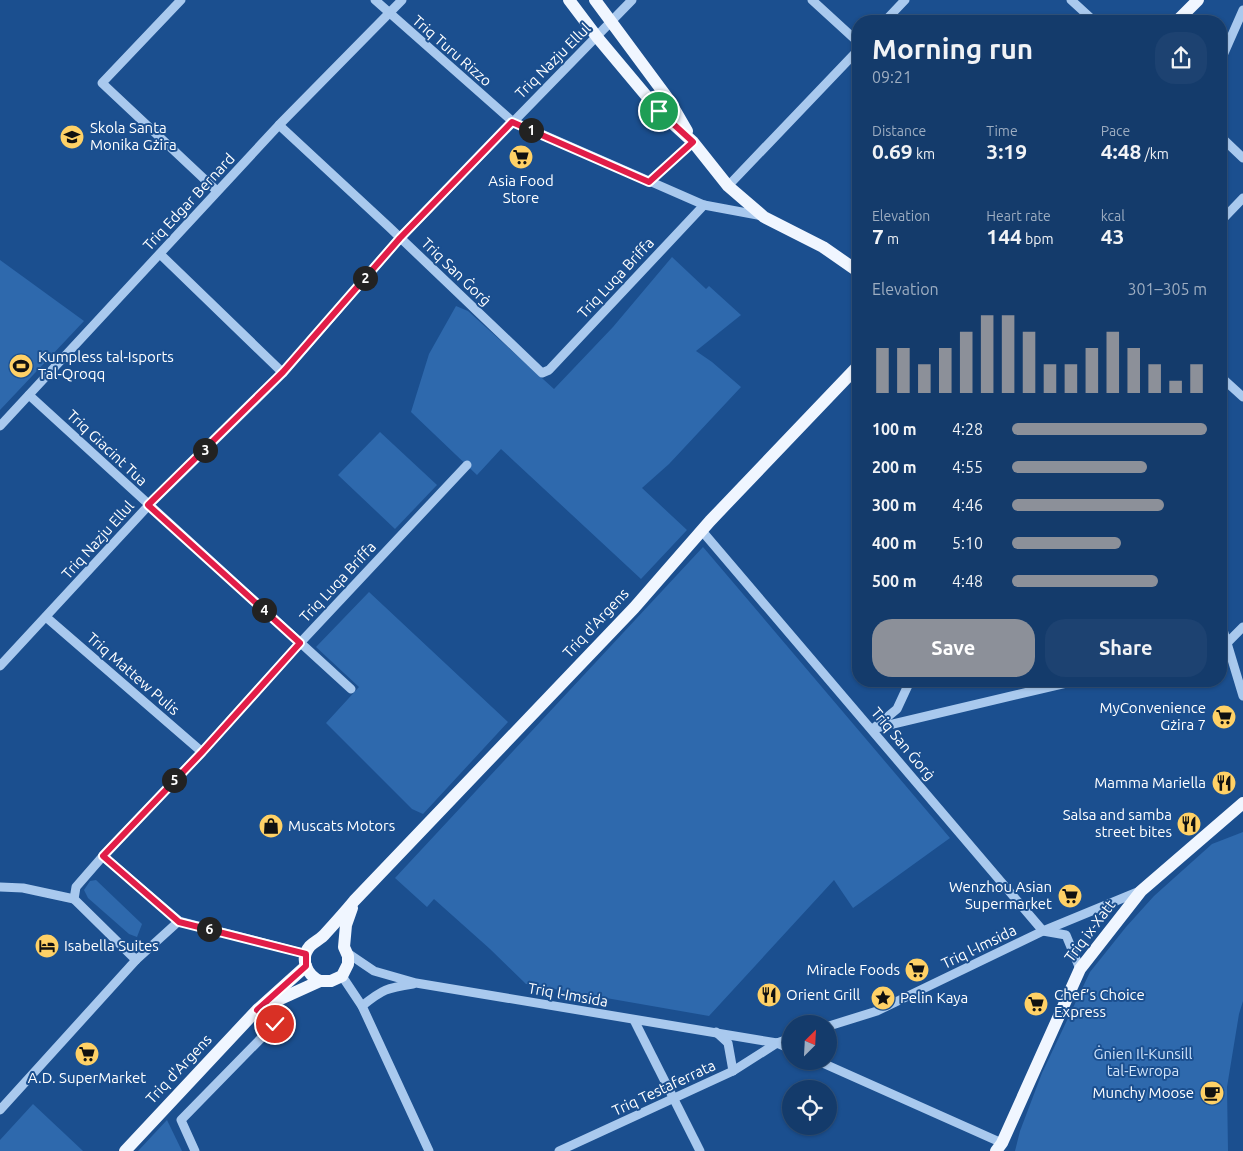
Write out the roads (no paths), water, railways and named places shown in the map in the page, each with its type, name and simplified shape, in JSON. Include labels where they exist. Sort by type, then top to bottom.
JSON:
[{"type":"main road","points":[[569,0],[597,37],[659,111],[693,142]]},
{"type":"main road","points":[[595,0],[669,100],[693,142],[728,186],[764,217],[823,247],[852,267]]},
{"type":"main road","points":[[1184,15],[1198,0]]},
{"type":"main road","name":"Triq d'Argens","points":[[125,1151],[306,960],[309,947],[320,940],[354,901],[634,608],[702,531],[852,372]]},
{"type":"main road","name":"Triq ix-Xatt","points":[[1000,1148],[1080,969],[1140,891],[1243,803]]},
{"type":"main road","name":"Triq d'Argens","points":[[257,1010],[320,981],[331,982],[342,976],[348,964],[345,949],[346,925],[354,901]]},
{"type":"main road","points":[[320,940],[335,940],[345,949]]},
{"type":"main road","points":[[306,960],[310,975],[320,981]]},
{"type":"street","points":[[181,0],[102,83],[217,191]]},
{"type":"street","name":"Triq Turu Rizzo","points":[[375,0],[512,122],[704,205],[764,217]]},
{"type":"street","name":"Triq Edgar Bernard","points":[[0,426],[279,125],[402,0]]},
{"type":"street","name":"Triq Nazju Ellul","points":[[0,666],[148,505],[283,372],[400,238],[632,0]]},
{"type":"street","points":[[812,0],[852,37]]},
{"type":"street","points":[[891,15],[905,0]]},
{"type":"street","points":[[1071,0],[1087,15]]},
{"type":"street","points":[[1227,46],[1243,10]]},
{"type":"street","points":[[728,186],[852,56]]},
{"type":"street","name":"Triq San Ġorġ","points":[[279,125],[542,373],[549,370]]},
{"type":"street","points":[[649,182],[693,142]]},
{"type":"street","points":[[1227,143],[1243,158]]},
{"type":"street","points":[[1227,215],[1243,198]]},
{"type":"street","name":"Triq Luqa Briffa","points":[[549,370],[704,205]]},
{"type":"street","points":[[160,254],[283,372]]},
{"type":"street","points":[[1227,382],[1243,397]]},
{"type":"street","name":"Triq Giacint Tua","points":[[29,395],[351,689]]},
{"type":"street","name":"Triq Luqa Briffa","points":[[74,899],[76,887],[103,856],[202,752],[300,643],[467,465]]},
{"type":"street","name":"Triq San Ġorġ","points":[[702,531],[1043,931]]},
{"type":"street","name":"Triq Mattew Pulis","points":[[46,617],[202,752]]},
{"type":"street","points":[[1227,641],[1243,627]]},
{"type":"street","points":[[1227,649],[1243,696]]},
{"type":"street","points":[[872,729],[896,710],[907,687]]},
{"type":"street","points":[[872,729],[1050,687]]},
{"type":"street","points":[[103,856],[179,922],[306,960]]},
{"type":"street","points":[[0,886],[23,888],[74,899],[136,960]]},
{"type":"street","name":"Triq l-Imsida","points":[[838,1023],[877,1011],[1043,931],[1140,891]]},
{"type":"street","points":[[0,1110],[136,960],[179,922]]},
{"type":"street","points":[[1043,931],[1066,935],[1080,969]]},
{"type":"street","name":"Triq l-Imsida","points":[[345,949],[374,971],[416,983],[777,1043],[782,1041]]},
{"type":"street","points":[[342,976],[362,1006],[429,1151]]},
{"type":"street","name":"Triq l-Imsida","points":[[362,1006],[382,990],[416,983]]},
{"type":"street","points":[[195,1151],[181,1120],[275,1024],[257,1010]]},
{"type":"street","points":[[634,1020],[700,1151]]},
{"type":"street","points":[[716,1032],[728,1043],[733,1071]]},
{"type":"street","points":[[777,1043],[782,1046]]},
{"type":"street","name":"Triq Testaferrata","points":[[559,1151],[733,1071],[777,1043]]},
{"type":"street","points":[[837,1070],[1000,1148]]},
{"type":"place","name":"Skola Santa Monika Gżira","points":[[72,137]]},
{"type":"place","name":"Asia Food Store","points":[[521,157]]},
{"type":"place","name":"Kumpless tal-Isports Tal-Qroqq","points":[[21,366]]},
{"type":"place","name":"MyConvenience Gżira 7","points":[[1224,717]]},
{"type":"place","name":"Mamma Mariella","points":[[1224,783]]},
{"type":"place","name":"Salsa and samba street bites","points":[[1189,824]]},
{"type":"place","name":"Muscats Motors","points":[[271,826]]},
{"type":"place","name":"Wenzhou Asian Supermarket","points":[[1070,896]]},
{"type":"place","name":"Isabella Suites","points":[[47,946]]},
{"type":"place","name":"Miracle Foods","points":[[917,970]]},
{"type":"place","name":"Orient Grill","points":[[769,995]]},
{"type":"place","name":"Pelin Kaya","points":[[883,998]]},
{"type":"place","name":"Chef’s Choice Express","points":[[1036,1004]]},
{"type":"place","name":"A.D. SuperMarket","points":[[87,1054]]},
{"type":"place","name":"Munchy Moose","points":[[1212,1093]]},
{"type":"park label","name":"Ġnien Il-Kunsill tal-Ewropa","points":[[1143,1062]]}]
